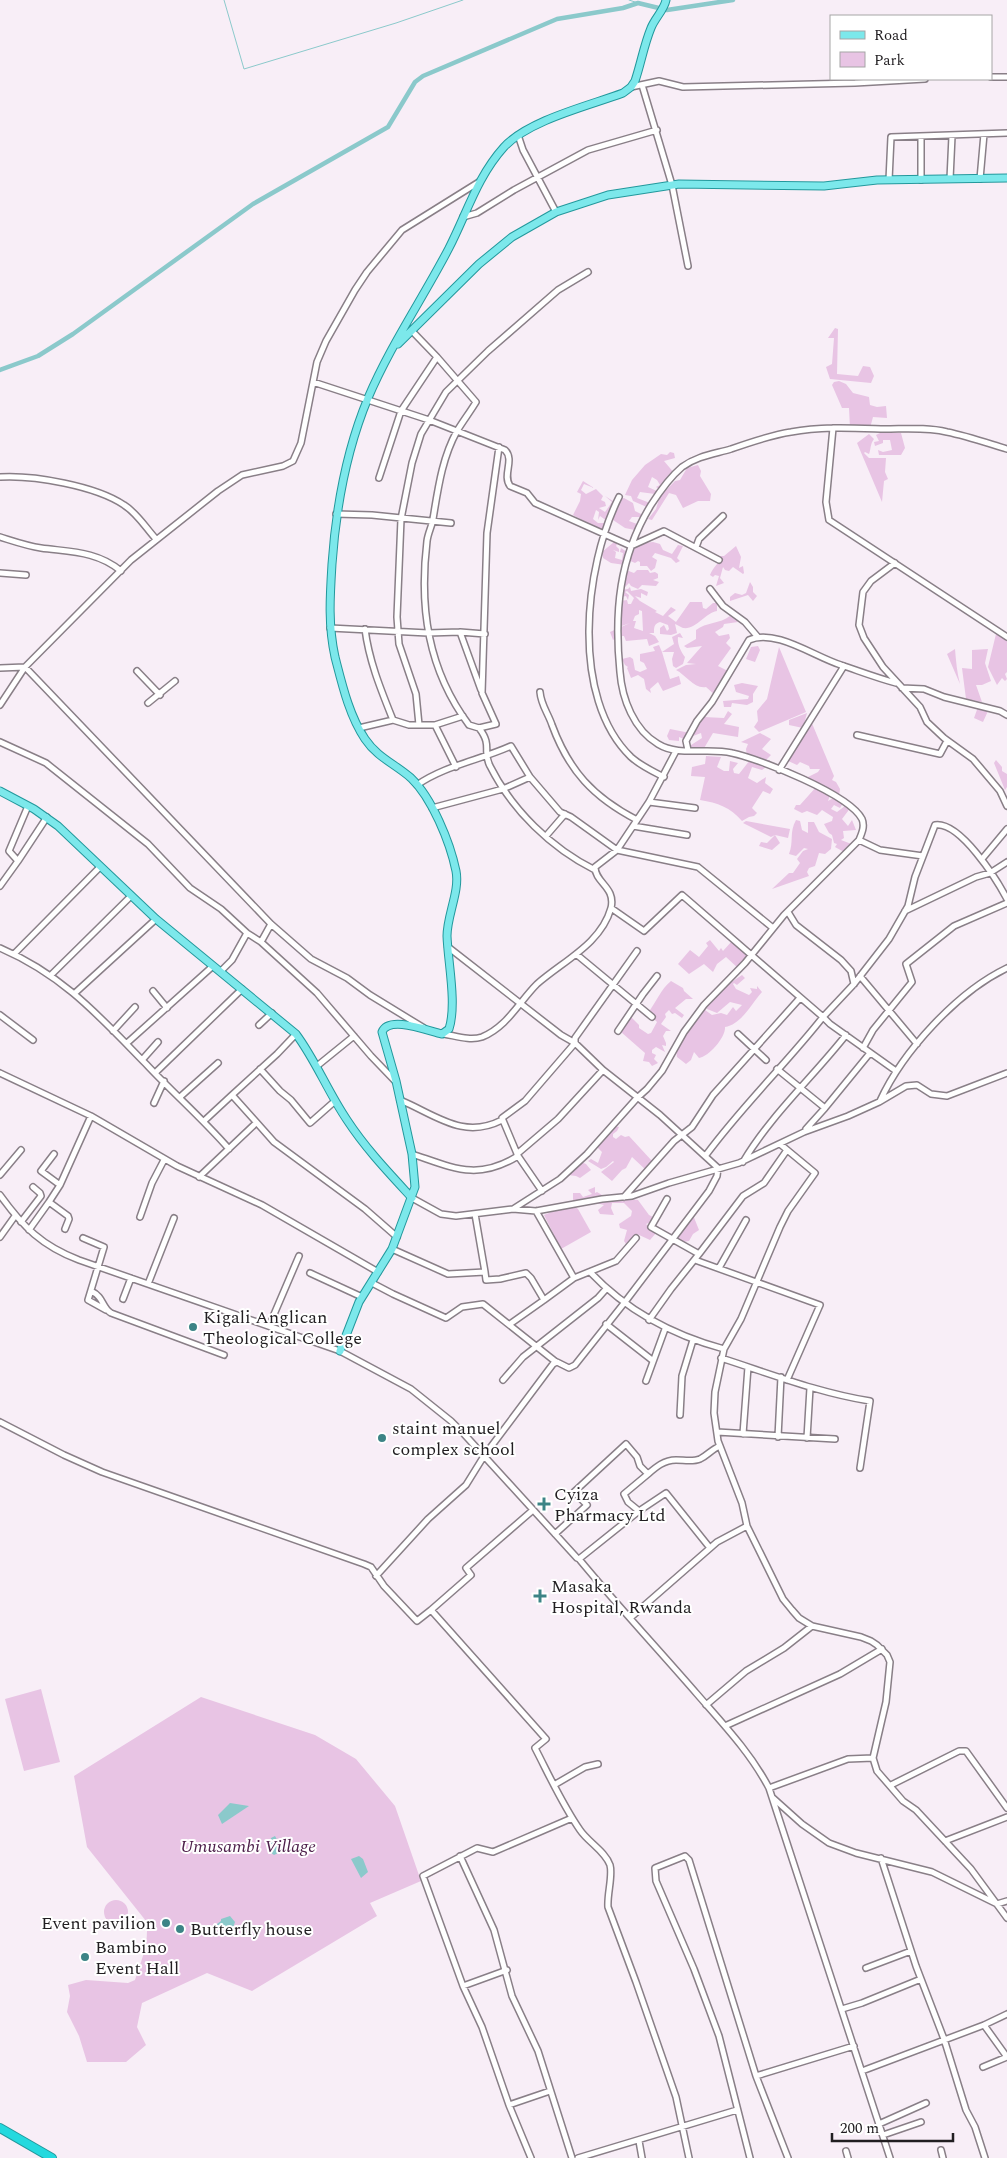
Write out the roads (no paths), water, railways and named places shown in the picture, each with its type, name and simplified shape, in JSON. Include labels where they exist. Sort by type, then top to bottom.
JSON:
[{"type":"highway","points":[[3,2128],[52,2158]]},
{"type":"main road","points":[[340,1351],[355,1311],[392,1250],[412,1198],[416,1180],[396,1081],[382,1037],[383,1028],[395,1024],[444,1034],[449,1029],[452,1010],[448,917],[456,889],[456,871],[445,836],[432,808],[409,776],[378,754],[365,739],[346,695],[336,658],[330,628],[329,601],[336,514],[345,471],[368,399],[450,247],[479,182],[490,165],[504,147],[533,125],[607,99],[631,87],[635,81],[648,35],[665,3]]},
{"type":"main road","points":[[396,346],[494,251],[512,237],[556,212],[608,195],[672,185],[824,186],[889,180],[1007,178]]},
{"type":"main road","points":[[0,791],[47,817],[156,919],[296,1034],[317,1066],[335,1101],[371,1154],[412,1198]]},
{"type":"street","points":[[992,77],[1007,77]]},
{"type":"street","points":[[631,87],[659,81],[683,87],[908,80]]},
{"type":"street","points":[[642,85],[672,185],[688,266]]},
{"type":"street","points":[[463,217],[476,213],[538,176],[588,150],[657,130]]},
{"type":"street","points":[[889,180],[892,137],[1007,133]]},
{"type":"street","points":[[980,178],[984,134]]},
{"type":"street","points":[[518,135],[523,150],[556,212]]},
{"type":"street","points":[[950,179],[952,136]]},
{"type":"street","points":[[921,137],[921,180]]},
{"type":"street","points":[[0,705],[25,667],[121,571],[156,539],[242,475],[283,466],[293,461],[301,443],[321,351],[355,290],[396,237],[408,226],[479,182]]},
{"type":"street","points":[[419,725],[416,694],[399,644],[397,617],[401,519],[412,463],[421,434],[446,392],[458,380],[513,328],[558,290],[588,272]]},
{"type":"street","points":[[412,331],[476,402],[457,431],[436,494],[426,560],[428,633],[440,677],[469,725],[479,728],[496,724],[482,693],[460,632]]},
{"type":"street","points":[[379,478],[400,411],[437,357]]},
{"type":"street","points":[[313,382],[368,399],[499,447],[508,452],[506,478],[510,486],[528,493],[535,502],[631,546]]},
{"type":"street","points":[[513,1209],[560,1179],[587,1154],[662,1071],[697,1013],[750,956],[773,928],[859,840],[863,833],[863,820],[851,807],[810,782],[733,753],[712,750],[676,751],[660,745],[643,732],[630,709],[622,685],[616,630],[618,594],[631,546],[641,522],[659,492],[670,478],[691,461],[774,435],[833,428],[916,429],[945,431],[1007,449]]},
{"type":"street","points":[[833,428],[826,502],[827,518],[1007,637]]},
{"type":"street","points":[[482,693],[487,533],[499,447]]},
{"type":"street","points":[[0,477],[47,480],[85,489],[114,500],[131,510],[156,539]]},
{"type":"street","points":[[619,497],[605,533],[591,586],[589,612],[594,686],[606,721],[631,757],[646,768],[664,777]]},
{"type":"street","points":[[336,514],[372,515],[452,523]]},
{"type":"street","points":[[696,547],[699,539],[723,516]]},
{"type":"street","points":[[631,546],[664,530],[719,560]]},
{"type":"street","points":[[0,537],[35,547],[91,554],[104,559],[121,571]]},
{"type":"street","points":[[895,563],[871,581],[863,592],[859,625],[872,653],[899,686],[920,707],[927,722],[947,741],[973,759],[1000,791],[1007,806]]},
{"type":"street","points":[[0,573],[26,574]]},
{"type":"street","points":[[710,589],[723,606],[745,622],[757,636]]},
{"type":"street","points":[[330,628],[485,634]]},
{"type":"street","points":[[365,629],[367,647],[374,671],[392,720]]},
{"type":"street","points":[[688,750],[686,741],[690,732],[712,702],[749,640],[757,636],[793,645],[899,686],[924,689],[944,697],[1000,711],[1007,715]]},
{"type":"street","points":[[779,770],[844,666]]},
{"type":"street","points":[[0,668],[25,667],[271,924],[311,959],[347,978],[425,1029]]},
{"type":"street","points":[[137,671],[160,695]]},
{"type":"street","points":[[148,703],[175,681]]},
{"type":"street","points":[[540,692],[541,702],[559,744],[579,776],[604,801],[637,820]]},
{"type":"street","points":[[359,728],[392,720],[409,725],[436,725],[463,716]]},
{"type":"street","points":[[436,725],[456,767]]},
{"type":"street","points":[[444,1034],[468,1038],[484,1036],[502,1024],[535,986],[576,954],[598,932],[610,908],[610,892],[595,870],[582,863],[531,824],[503,789],[486,757],[488,744],[479,728]]},
{"type":"street","points":[[857,735],[940,754],[947,741]]},
{"type":"street","points":[[0,742],[30,754],[62,774],[148,844],[190,888],[221,909],[247,933],[261,942],[317,993],[396,1081]]},
{"type":"street","points":[[417,785],[429,777],[511,746],[530,777],[560,812],[617,850],[698,867],[773,928]]},
{"type":"street","points":[[595,870],[596,865],[617,850],[664,777],[676,751]]},
{"type":"street","points":[[432,808],[503,789],[530,777]]},
{"type":"street","points":[[649,802],[695,808]]},
{"type":"street","points":[[18,861],[9,852],[28,806]]},
{"type":"street","points":[[546,836],[564,814]]},
{"type":"street","points":[[0,886],[47,817]]},
{"type":"street","points":[[706,1155],[777,1069],[854,984],[882,949],[908,906],[933,828],[937,824],[945,826],[960,837],[982,859],[1007,901],[954,926],[906,964],[912,982],[889,1010],[863,1048]]},
{"type":"street","points":[[633,826],[687,835]]},
{"type":"street","points":[[982,859],[1007,829]]},
{"type":"street","points":[[859,840],[880,850],[923,856]]},
{"type":"street","points":[[905,912],[976,877],[990,873],[1007,862]]},
{"type":"street","points":[[14,954],[100,867]]},
{"type":"street","points":[[610,908],[644,931],[682,895],[750,956],[823,1017],[870,1054],[896,1071]]},
{"type":"street","points":[[51,975],[131,896]]},
{"type":"street","points":[[788,912],[796,925],[851,971],[854,984]]},
{"type":"street","points":[[75,993],[156,919]]},
{"type":"street","points":[[261,942],[271,924]]},
{"type":"street","points":[[220,971],[232,960],[247,933]]},
{"type":"street","points":[[372,1283],[446,1318],[462,1307],[480,1304],[486,1306],[556,1362],[569,1368],[573,1366],[625,1302],[709,1191],[717,1176],[718,1168],[706,1155],[660,1115],[603,1070],[575,1043],[448,947]]},
{"type":"street","points":[[0,948],[51,975],[75,993],[127,1043],[229,1149]]},
{"type":"street","points":[[400,1100],[461,1128],[486,1127],[502,1120],[503,1116],[525,1101],[575,1043],[575,1038],[637,951]]},
{"type":"street","points":[[576,954],[635,1005],[652,1017]]},
{"type":"street","points":[[127,1043],[213,966]]},
{"type":"street","points":[[879,1102],[896,1071],[917,1044],[960,1000],[982,982],[1007,968]]},
{"type":"street","points":[[618,1031],[657,976]]},
{"type":"street","points":[[860,976],[917,1044]]},
{"type":"street","points":[[155,1072],[242,989]]},
{"type":"street","points":[[153,991],[167,1008]]},
{"type":"street","points":[[624,1197],[674,1141],[692,1127],[713,1095],[800,998]]},
{"type":"street","points":[[113,1031],[135,1007]]},
{"type":"street","points":[[259,1025],[272,1013]]},
{"type":"street","points":[[0,1015],[33,1040]]},
{"type":"street","points":[[204,1121],[296,1034]]},
{"type":"street","points":[[738,1034],[766,1060]]},
{"type":"street","points":[[743,1162],[774,1118],[801,1090],[846,1035]]},
{"type":"street","points":[[317,1066],[354,1036]]},
{"type":"street","points":[[142,1060],[158,1042]]},
{"type":"street","points":[[804,1132],[870,1054]]},
{"type":"street","points":[[180,1097],[218,1063]]},
{"type":"street","points":[[777,1069],[824,1108]]},
{"type":"street","points":[[260,1070],[280,1092],[291,1100],[310,1122],[335,1101]]},
{"type":"street","points":[[412,1154],[460,1170],[472,1171],[491,1168],[517,1155],[558,1119],[603,1070]]},
{"type":"street","points":[[0,1073],[91,1116],[164,1160],[262,1205],[378,1272]]},
{"type":"street","points":[[412,1198],[441,1214],[456,1216],[513,1209],[536,1211],[624,1197],[743,1162],[804,1132],[879,1102],[906,1086],[917,1085],[931,1094],[947,1096],[1007,1073]]},
{"type":"street","points":[[154,1103],[164,1081]]},
{"type":"street","points":[[232,1095],[256,1123],[287,1153],[364,1209],[397,1237]]},
{"type":"street","points":[[29,1230],[60,1184],[91,1116]]},
{"type":"street","points":[[502,1120],[517,1155],[542,1191]]},
{"type":"street","points":[[199,1177],[256,1123]]},
{"type":"street","points":[[780,1144],[815,1173],[788,1211],[741,1319],[724,1349],[715,1392],[714,1412],[720,1446],[742,1503],[747,1526],[784,1599],[799,1618],[812,1626],[861,1636],[882,1649],[890,1662],[884,1713],[873,1758],[877,1771],[903,1801],[916,1810],[946,1841],[982,1882],[1007,1918]]},
{"type":"street","points":[[0,1175],[21,1150]]},
{"type":"street","points":[[648,1320],[743,1196],[764,1183],[787,1150]]},
{"type":"street","points":[[54,1154],[41,1171],[60,1184]]},
{"type":"street","points":[[140,1217],[152,1183],[164,1160]]},
{"type":"street","points":[[21,1222],[41,1196],[33,1187]]},
{"type":"street","points":[[0,1195],[15,1216],[52,1249],[340,1351],[411,1389],[451,1421],[577,1558],[580,1558],[752,1758],[769,1788],[890,2158]]},
{"type":"street","points":[[667,1198],[650,1225],[651,1227],[700,1254]]},
{"type":"street","points":[[49,1202],[70,1219],[65,1229]]},
{"type":"street","points":[[536,1211],[574,1278]]},
{"type":"street","points":[[475,1214],[486,1280],[526,1273],[532,1278],[544,1300]]},
{"type":"street","points":[[0,1237],[15,1216]]},
{"type":"street","points":[[148,1284],[174,1218]]},
{"type":"street","points":[[719,1268],[746,1220]]},
{"type":"street","points":[[83,1238],[104,1248],[88,1302],[150,1329],[224,1355]]},
{"type":"street","points":[[510,1324],[574,1278],[616,1261],[636,1238]]},
{"type":"street","points":[[392,1250],[448,1274],[485,1272]]},
{"type":"street","points":[[269,1326],[299,1256]]},
{"type":"street","points":[[695,1260],[820,1305],[787,1380]]},
{"type":"street","points":[[590,1272],[606,1289],[648,1320],[693,1340],[724,1349]]},
{"type":"street","points":[[310,1273],[362,1298]]},
{"type":"street","points":[[123,1299],[131,1278]]},
{"type":"street","points":[[504,1380],[512,1369],[598,1298],[606,1289]]},
{"type":"street","points":[[91,1291],[99,1295],[106,1310]]},
{"type":"street","points":[[606,1324],[652,1360]]},
{"type":"street","points":[[646,1381],[665,1328]]},
{"type":"street","points":[[680,1415],[682,1376],[693,1340]]},
{"type":"street","points":[[721,1358],[810,1388],[870,1401],[860,1468]]},
{"type":"street","points":[[376,1576],[428,1519],[466,1485],[484,1456],[556,1362]]},
{"type":"street","points":[[743,1434],[748,1366]]},
{"type":"street","points":[[778,1437],[781,1378]]},
{"type":"street","points":[[807,1438],[810,1388]]},
{"type":"street","points":[[0,1422],[102,1472],[371,1567],[376,1576],[417,1621],[472,1575],[466,1568],[533,1510]]},
{"type":"street","points":[[717,1432],[835,1439]]},
{"type":"street","points":[[555,1534],[587,1506],[574,1492],[626,1444],[638,1457],[640,1466],[648,1474]]},
{"type":"street","points":[[639,1511],[628,1502],[624,1494],[648,1474],[663,1462],[700,1459],[720,1446]]},
{"type":"street","points":[[580,1558],[639,1511],[666,1493],[710,1548]]},
{"type":"street","points":[[630,1618],[710,1548],[747,1526]]},
{"type":"street","points":[[430,1610],[546,1739],[535,1748],[572,1818],[586,1838],[609,1862],[611,1871],[608,1907],[674,2091],[689,2158]]},
{"type":"street","points":[[706,1704],[746,1672],[784,1648],[812,1626]]},
{"type":"street","points":[[725,1726],[840,1674],[882,1649]]},
{"type":"street","points":[[891,1785],[959,1750],[966,1751],[1007,1808]]},
{"type":"street","points":[[769,1788],[848,1758],[873,1758]]},
{"type":"street","points":[[554,1785],[585,1767],[598,1764]]},
{"type":"street","points":[[773,1798],[802,1824],[829,1843],[843,1849],[932,1872],[997,1904],[1007,1901]]},
{"type":"street","points":[[946,1841],[1007,1817]]},
{"type":"street","points":[[530,2158],[482,2027],[463,1986],[423,1876],[479,1848],[493,1852],[572,1818]]},
{"type":"street","points":[[460,1856],[494,1930],[512,1996],[538,2051],[572,2158]]},
{"type":"street","points":[[750,2158],[719,2036],[694,1969],[658,1888],[655,1873],[657,1867],[685,1856],[689,1860],[756,2076],[788,2158]]},
{"type":"street","points":[[881,1858],[911,1951],[944,2038],[966,2110],[975,2127],[985,2158]]},
{"type":"street","points":[[866,1968],[911,1951]]},
{"type":"street","points":[[463,1986],[506,1970]]},
{"type":"street","points":[[842,2009],[921,1979]]},
{"type":"street","points":[[862,2071],[1007,2014]]},
{"type":"street","points":[[983,2066],[1007,2057],[984,2024]]},
{"type":"street","points":[[756,2076],[854,2046]]},
{"type":"street","points":[[509,2105],[550,2091]]},
{"type":"street","points":[[879,2124],[926,2103]]},
{"type":"street","points":[[578,2158],[737,2110]]},
{"type":"street","points":[[883,2135],[921,2122]]},
{"type":"street","points":[[639,2141],[642,2158]]},
{"type":"street","points":[[941,2150],[943,2158]]},
{"type":"street","points":[[846,2151],[848,2158]]},
{"type":"water","points":[[230,1803],[249,1806],[222,1824],[218,1815]]},
{"type":"water","points":[[275,1836],[280,1845],[280,1852],[274,1855],[270,1852],[274,1848],[270,1843],[271,1838]]},
{"type":"water","points":[[359,1856],[363,1859],[368,1872],[361,1878],[351,1859]]},
{"type":"water","points":[[230,1916],[235,1922],[233,1928],[225,1927],[218,1929],[217,1924],[221,1919]]},
{"type":"waterway","points":[[224,0],[244,69],[396,23],[463,0]]},
{"type":"waterway","points":[[629,0],[638,3]]},
{"type":"waterway","points":[[0,370],[38,356],[73,334],[253,204],[388,127],[415,82],[423,76],[557,19],[623,8],[638,3],[667,10],[733,0]]},
{"type":"place","name":"Kigali Anglican Theological College","points":[[193,1327]]},
{"type":"place","name":"staint manuel complex school","points":[[382,1438]]},
{"type":"place","name":"Cyiza Pharmacy Ltd","points":[[544,1504]]},
{"type":"place","name":"Masaka Hospital, Rwanda","points":[[540,1596]]},
{"type":"place","name":"Event pavilion","points":[[166,1923]]},
{"type":"place","name":"Butterfly house","points":[[180,1929]]},
{"type":"place","name":"Bambino Event Hall","points":[[85,1957]]},
{"type":"park label","name":"Umusambi Village","points":[[248,1846]]}]
